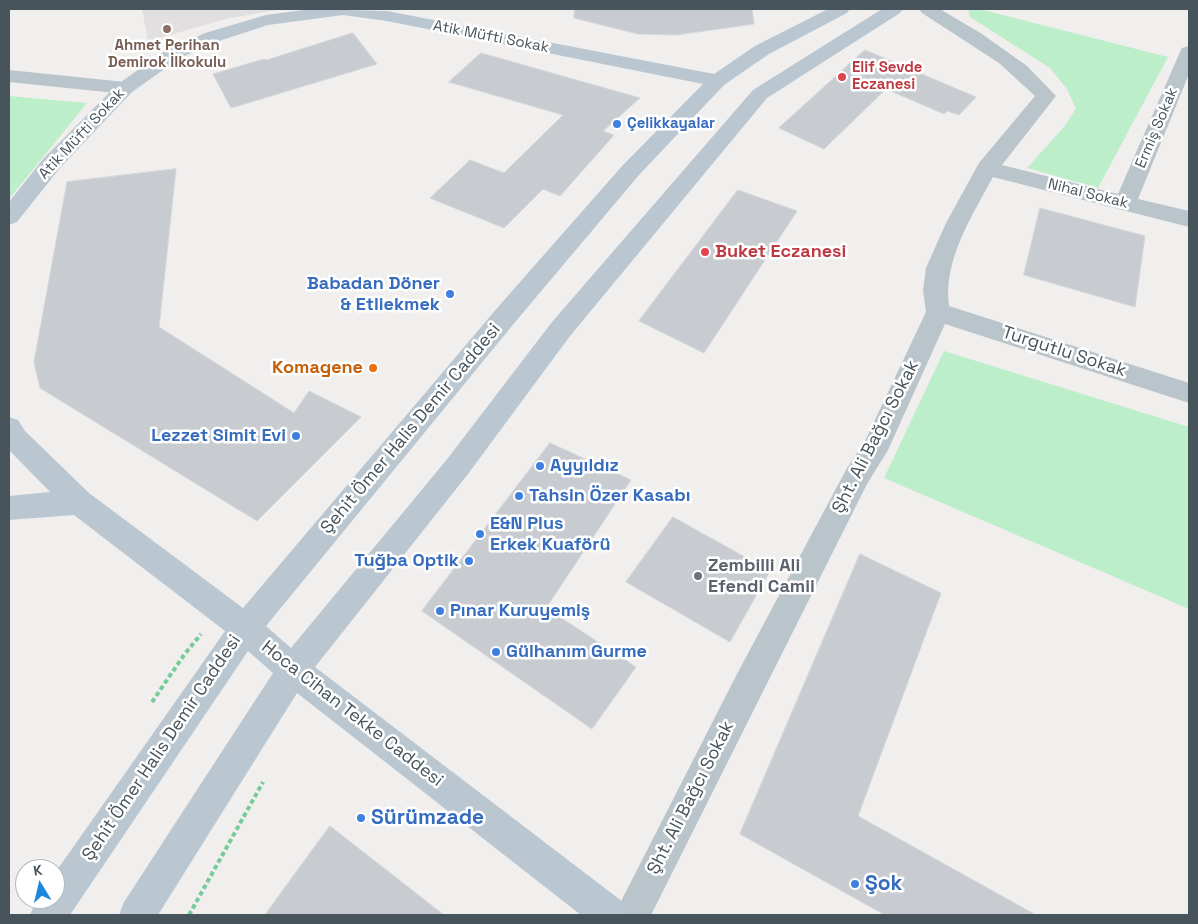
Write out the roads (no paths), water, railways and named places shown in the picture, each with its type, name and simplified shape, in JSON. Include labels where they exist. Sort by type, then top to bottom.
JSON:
[{"type":"main road","name":"Şehit Ömer Halis Demir Caddesi","points":[[48,915],[245,628],[500,322],[631,170],[717,81],[762,50],[841,9]]},
{"type":"main road","points":[[137,915],[293,670],[458,466],[561,329],[760,94],[894,9]]},
{"type":"main road","name":"Atik Müfti Sokak","points":[[9,217],[52,163],[125,88],[173,54],[212,37],[266,20],[343,10],[386,16],[717,81]]},
{"type":"main road","points":[[9,428],[15,439],[79,502]]},
{"type":"main road","points":[[9,508],[79,502]]},
{"type":"main road","name":"Hoca Cihan Tekke Caddesi","points":[[79,502],[245,628],[293,670],[610,915]]},
{"type":"street","points":[[928,9],[996,53],[1032,80],[1046,96],[987,168],[957,224],[938,268],[935,290],[938,312]]},
{"type":"street","name":"Ermiş Sokak","points":[[1125,203],[1189,52]]},
{"type":"street","points":[[9,76],[125,88]]},
{"type":"street","name":"Nihal Sokak","points":[[987,168],[1189,219]]},
{"type":"street","name":"Turgutlu Sokak","points":[[938,312],[1189,393]]},
{"type":"street","name":"Şht. Ali Bağcı Sokak","points":[[632,915],[757,667],[857,476],[874,450],[938,312]]},
{"type":"place","name":"Ahmet Perihan Demirok İlkokulu","points":[[167,29]]},
{"type":"place","name":"Elif Sevde Eczanesi","points":[[842,77]]},
{"type":"place","name":"Çelikkayalar","points":[[617,124]]},
{"type":"place","name":"Buket Eczanesi","points":[[705,252]]},
{"type":"place","name":"Babadan Döner & Etliekmek","points":[[450,294]]},
{"type":"place","name":"Komagene","points":[[373,368]]},
{"type":"place","name":"Lezzet Simit Evi","points":[[296,436]]},
{"type":"place","name":"Ayyıldız","points":[[540,466]]},
{"type":"place","name":"Tahsin Özer Kasabı","points":[[519,496]]},
{"type":"place","name":"E&N Plus Erkek Kuaförü","points":[[480,534]]},
{"type":"place","name":"Tuğba Optik","points":[[469,561]]},
{"type":"place","name":"Zembilli Ali Efendi Camii","points":[[698,576]]},
{"type":"place","name":"Pınar Kuruyemiş","points":[[440,611]]},
{"type":"place","name":"Gülhanım Gurme","points":[[496,652]]},
{"type":"place","name":"Sürümzade","points":[[361,818]]},
{"type":"place","name":"Şok","points":[[855,884]]}]
